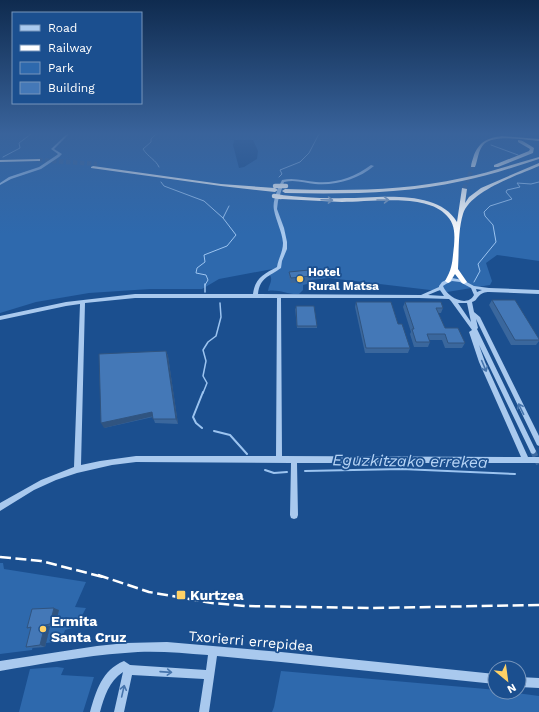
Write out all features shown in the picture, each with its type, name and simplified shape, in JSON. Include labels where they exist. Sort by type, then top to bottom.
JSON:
[{"type":"highway","points":[[106,167],[229,190],[276,192],[338,200],[404,200],[422,202],[444,210],[452,217],[458,231]]},
{"type":"highway","points":[[113,167],[231,182],[276,192],[286,188],[390,184],[442,178],[494,167]]},
{"type":"highway","points":[[286,188],[365,191],[429,185],[485,174],[508,167]]},
{"type":"highway","points":[[460,213],[471,198],[482,189],[532,167]]},
{"type":"highway","points":[[448,281],[455,269],[460,213],[464,189]]},
{"type":"highway","points":[[455,269],[464,282]]},
{"type":"street","points":[[0,184],[10,178],[41,167]]},
{"type":"street","points":[[255,296],[256,284],[264,276],[279,268],[280,260],[285,250],[282,228],[274,209],[283,181],[294,180],[321,183],[339,181],[365,172],[371,167]]},
{"type":"street","points":[[419,296],[441,288],[443,283],[448,281],[464,282],[473,287],[489,290],[539,292]]},
{"type":"street","points":[[473,287],[476,295]]},
{"type":"street","points":[[441,288],[444,294],[451,299],[466,317],[475,331],[533,451]]},
{"type":"street","points":[[0,318],[83,302],[142,296],[419,296],[469,301],[476,295],[489,290]]},
{"type":"street","points":[[279,296],[279,460]]},
{"type":"street","points":[[469,301],[475,331]]},
{"type":"street","points":[[77,469],[83,302]]},
{"type":"street","points":[[471,312],[477,317],[539,443]]},
{"type":"street","points":[[466,317],[482,362],[526,460]]},
{"type":"street","points":[[0,508],[42,483],[77,469],[136,459],[539,460]]},
{"type":"street","points":[[294,460],[294,515]]},
{"type":"street","name":"Txorierri errepidea","points":[[2,665],[126,648],[167,647],[487,678]]},
{"type":"street","points":[[204,712],[213,651]]},
{"type":"street","points":[[95,712],[107,681],[117,669],[124,666],[128,670],[209,675]]},
{"type":"street","points":[[119,712],[128,670]]},
{"type":"street","points":[[527,682],[539,683]]},
{"type":"green space","points":[[0,167],[539,167],[539,261],[497,255],[486,263],[492,281],[490,285],[447,292],[329,278],[311,280],[311,283],[303,285],[303,290],[299,294],[268,291],[271,280],[269,274],[280,269],[278,268],[219,279],[202,289],[150,289],[89,293],[36,302],[0,313]]},
{"type":"green space","points":[[0,563],[3,563],[4,569],[86,582],[75,607],[86,608],[76,627],[65,630],[61,641],[46,643],[50,626],[37,629],[32,650],[0,654]]},
{"type":"green space","points":[[57,667],[64,668],[61,675],[94,677],[83,712],[19,712],[30,669]]},
{"type":"green space","points":[[281,671],[487,689],[487,700],[527,700],[527,694],[539,696],[539,712],[272,712]]},
{"type":"building","points":[[309,270],[311,276],[291,278],[289,272]]},
{"type":"building","points":[[492,300],[515,300],[539,340],[515,340]]},
{"type":"building","points":[[356,302],[391,302],[398,324],[402,324],[410,348],[366,348]]},
{"type":"building","points":[[405,302],[441,302],[443,308],[436,308],[445,328],[458,328],[465,343],[448,343],[445,334],[427,334],[430,342],[416,342],[412,329],[414,329]]},
{"type":"building","points":[[296,306],[314,306],[317,326],[297,326]]},
{"type":"building","points":[[166,351],[176,419],[153,419],[152,412],[101,423],[99,354]]},
{"type":"building","points":[[54,608],[50,624],[45,625],[40,645],[26,647],[31,627],[27,628],[32,609]]},
{"type":"waterway","name":"Eguzkitzako errekea","points":[[279,177],[282,174],[280,170],[287,167]]},
{"type":"waterway","points":[[161,182],[164,186],[204,201],[223,218]]},
{"type":"waterway","points":[[474,282],[480,271],[478,264],[496,242],[493,225],[485,216],[484,212],[490,206],[512,199],[506,192],[507,190],[520,187],[517,183],[531,184],[539,182]]},
{"type":"waterway","name":"Eguzkitzako errekea","points":[[223,218],[229,206]]},
{"type":"waterway","name":"Eguzkitzako errekea","points":[[205,285],[208,280],[206,275],[196,273],[197,268],[205,262],[204,255],[227,246],[236,235],[223,218]]},
{"type":"waterway","name":"Eguzkitzako errekea","points":[[205,285],[205,292]]},
{"type":"waterway","name":"Eguzkitzako errekea","points":[[203,393],[207,383],[203,376],[206,361],[203,350],[208,342],[216,336],[221,317],[220,303]]},
{"type":"waterway","name":"Eguzkitzako errekea","points":[[202,428],[196,423],[193,417],[203,392]]},
{"type":"waterway","name":"Eguzkitzako errekea","points":[[214,431],[230,435],[247,454]]},
{"type":"waterway","name":"Eguzkitzako errekea","points":[[305,471],[402,469],[515,474]]},
{"type":"waterway","name":"Eguzkitzako errekea","points":[[265,470],[274,473],[287,472]]},
{"type":"tunnel","points":[[464,189],[473,167]]},
{"type":"tunnel","points":[[533,451],[539,464]]},
{"type":"railway","points":[[0,557],[41,561],[103,577]]},
{"type":"railway","points":[[98,575],[149,592],[212,603],[246,606],[372,608],[539,605]]},
{"type":"place","name":"Hotel Rural Matsa","points":[[300,279]]},
{"type":"place","name":"Kurtzea","points":[[181,595]]},
{"type":"place","name":"Ermita Santa Cruz","points":[[43,629]]}]
